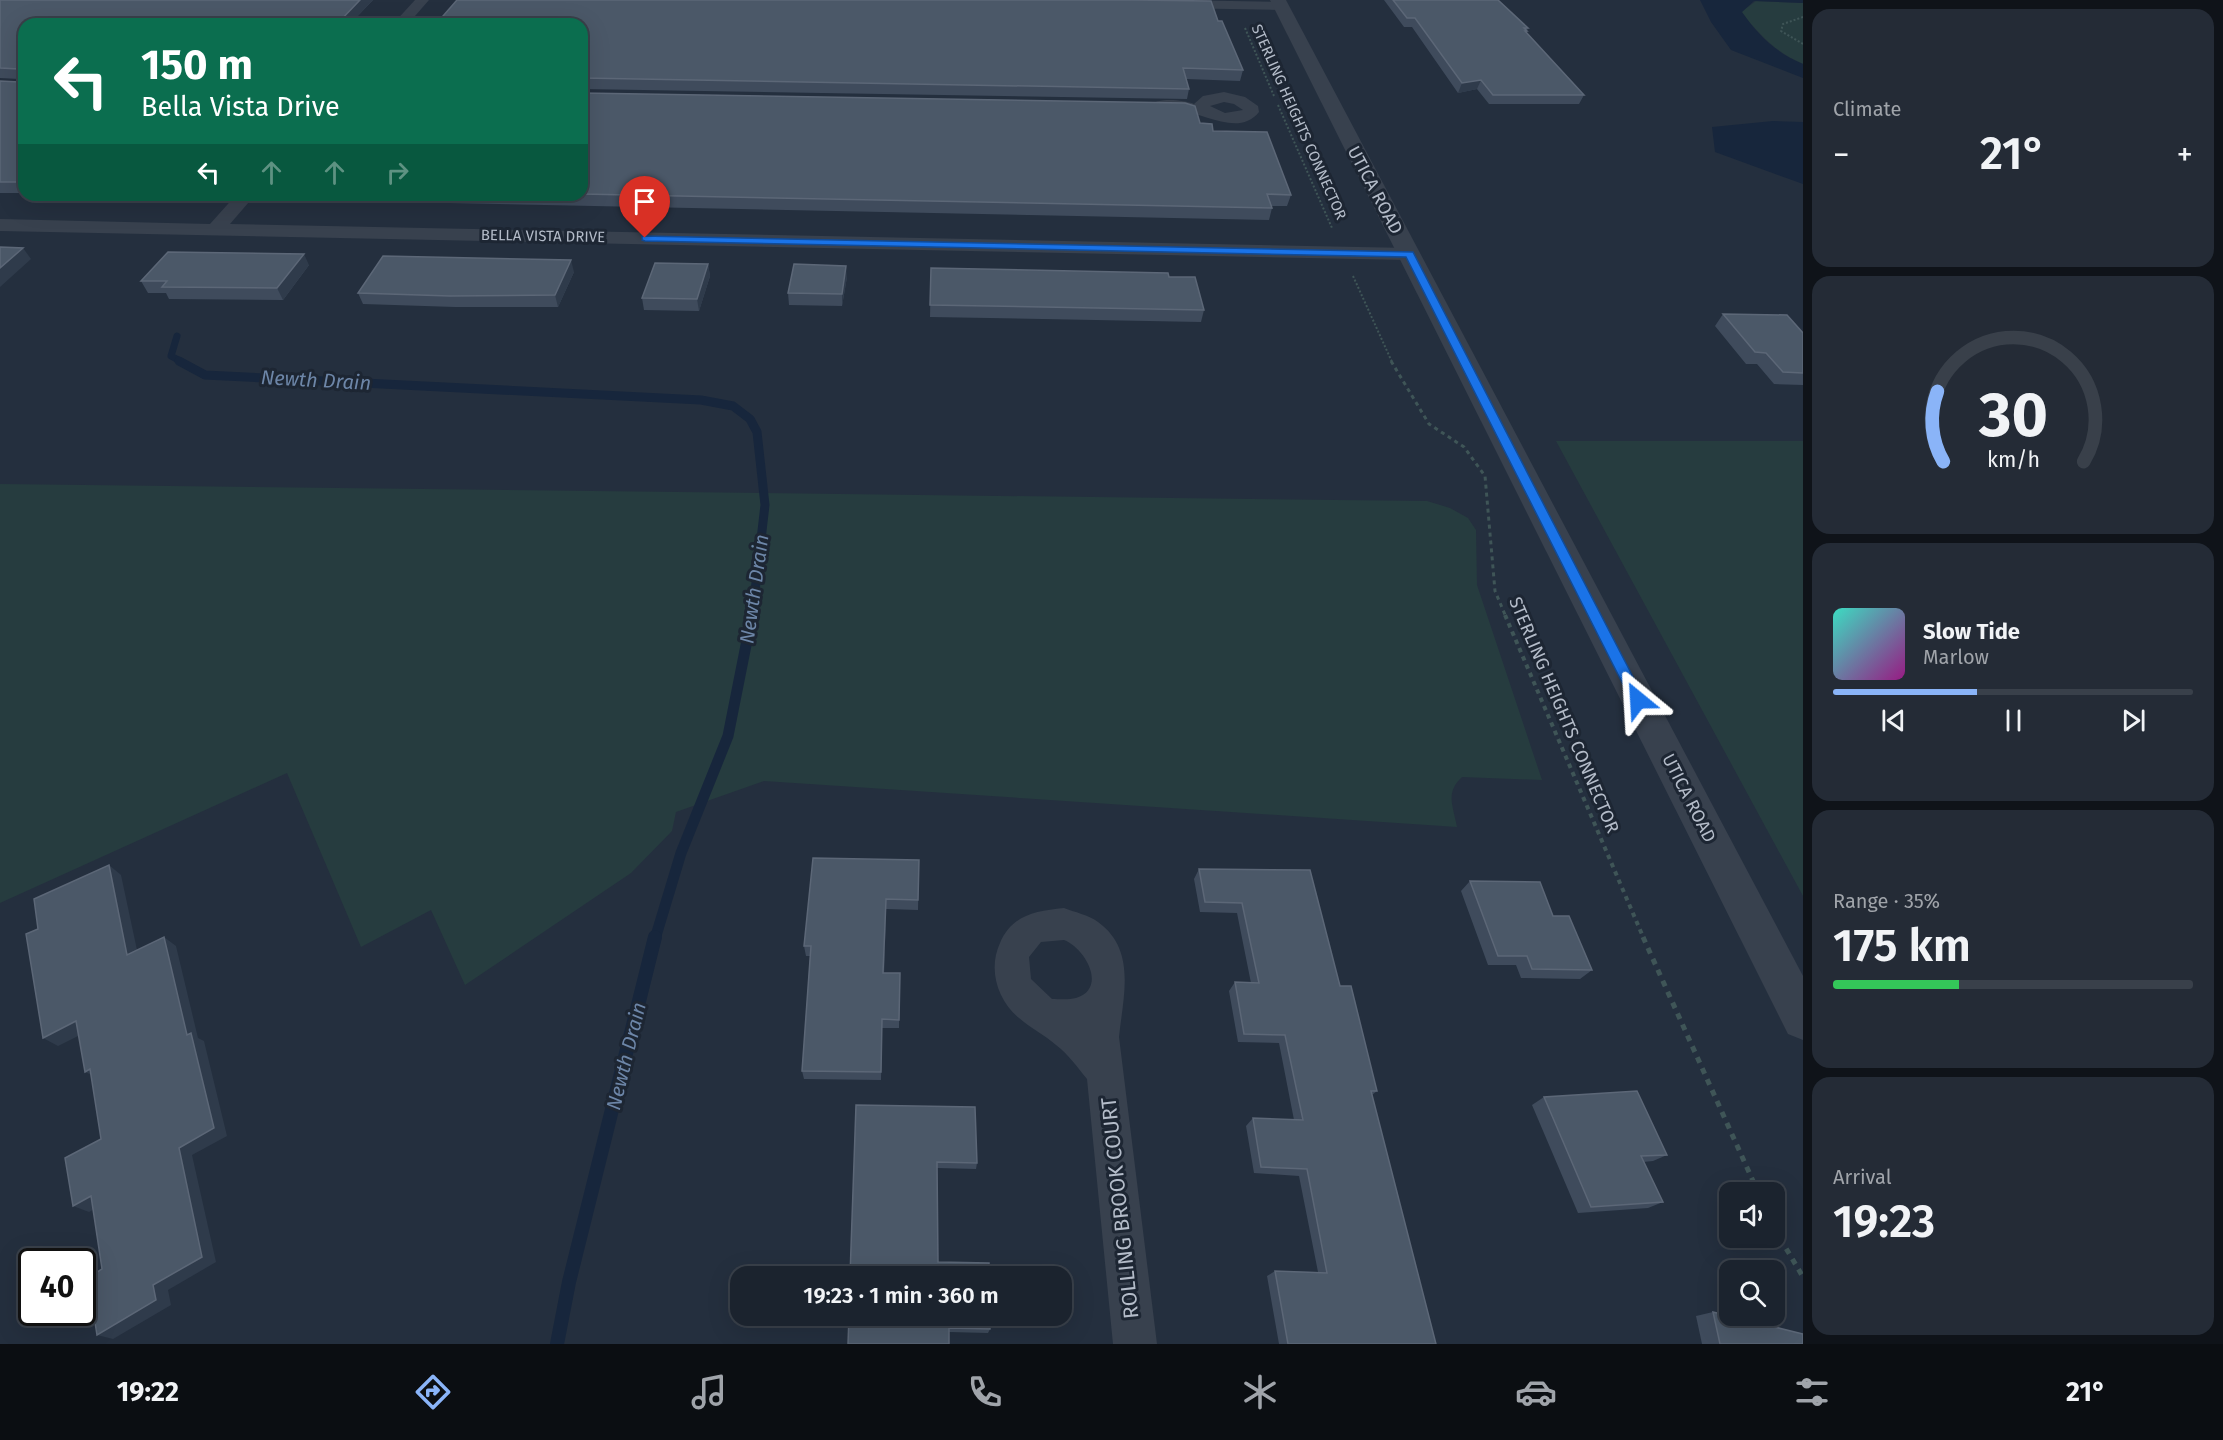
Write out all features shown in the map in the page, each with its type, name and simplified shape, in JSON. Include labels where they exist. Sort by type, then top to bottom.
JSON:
[{"type":"street","points":[[406,18],[422,0]]},
{"type":"street","points":[[1160,4],[1280,3]]},
{"type":"street","name":"UTICA ROAD","points":[[1280,3],[1803,1019]]},
{"type":"street","points":[[1137,106],[1207,107]]},
{"type":"street","points":[[215,230],[241,201]]},
{"type":"street","name":"BELLA VISTA DRIVE","points":[[0,225],[1409,254]]},
{"type":"street","name":"ROLLING BROOK COURT","points":[[1105,1072],[1079,1040],[1049,1017],[1033,1009],[1021,997],[1013,983],[1010,968],[1012,953],[1020,939],[1032,929],[1047,924],[1064,924],[1080,929],[1094,938],[1104,952],[1110,968],[1110,983],[1105,997],[1101,1037],[1105,1072],[1136,1344]]},
{"type":"street","points":[[1049,1017],[1065,1019],[1082,1016],[1095,1009],[1105,997]]},
{"type":"path","points":[[1803,17],[1783,24],[1781,31],[1803,44]]},
{"type":"path","name":"STERLING HEIGHTS CONNECTOR","points":[[1243,24],[1336,238]]},
{"type":"path","name":"STERLING HEIGHTS CONNECTOR","points":[[1350,269],[1384,349],[1429,424],[1464,447],[1485,476],[1495,591],[1632,912],[1754,1182]]},
{"type":"path","points":[[1785,1247],[1803,1277]]},
{"type":"green space","points":[[1756,1],[1803,3],[1803,64],[1793,60],[1769,42],[1741,12]]},
{"type":"green space","points":[[1556,441],[1803,441],[1803,896]]},
{"type":"green space","points":[[0,484],[1427,501],[1450,508],[1468,518],[1476,530],[1477,585],[1542,780],[1462,777],[1453,788],[1452,794],[1457,827],[764,781],[676,812],[672,831],[631,873],[465,985],[431,910],[361,947],[287,773],[0,903]]},
{"type":"water","points":[[1700,0],[1803,0],[1803,3],[1754,1],[1742,12],[1768,42],[1793,60],[1803,64],[1803,78],[1731,50],[1711,22]]},
{"type":"water","points":[[1773,121],[1803,122],[1803,184],[1715,152],[1712,127]]},
{"type":"building","points":[[0,0],[360,0],[343,18],[18,18],[18,69],[0,68]]},
{"type":"building","points":[[457,0],[1211,1],[1218,21],[1222,21],[1243,70],[1183,68],[1189,89],[588,78],[588,18],[441,18]]},
{"type":"building","points":[[1393,0],[1498,0],[1528,28],[1524,28],[1527,31],[1525,31],[1584,95],[1493,95],[1481,80],[1462,83],[1415,18],[1407,18]]},
{"type":"building","points":[[0,81],[18,82],[18,182],[0,182]]},
{"type":"building","points":[[588,93],[1185,103],[1195,106],[1200,123],[1212,124],[1213,131],[1267,132],[1291,195],[1267,194],[1272,208],[588,194]]},
{"type":"building","points":[[0,247],[23,248],[0,268]]},
{"type":"building","points":[[168,252],[304,254],[277,288],[162,287],[167,281],[141,281]]},
{"type":"building","points":[[383,256],[571,260],[555,295],[450,296],[358,293]]},
{"type":"building","points":[[655,263],[708,264],[697,299],[642,298]]},
{"type":"building","points":[[794,264],[846,266],[842,294],[788,293]]},
{"type":"building","points":[[931,268],[1168,273],[1169,277],[1195,277],[1204,310],[930,305]]},
{"type":"building","points":[[1723,314],[1787,315],[1803,333],[1803,373],[1783,372],[1766,353],[1755,352]]},
{"type":"building","points":[[813,858],[919,860],[918,900],[886,899],[883,973],[900,973],[899,1020],[882,1019],[881,1072],[802,1071],[811,946],[804,946]]},
{"type":"building","points":[[109,865],[127,955],[164,937],[187,1035],[191,1033],[214,1128],[179,1148],[202,1257],[153,1285],[156,1300],[97,1335],[96,1273],[102,1269],[91,1196],[73,1206],[65,1158],[101,1139],[90,1069],[85,1072],[76,1021],[43,1038],[26,934],[38,929],[34,899]]},
{"type":"building","points":[[1199,869],[1310,870],[1340,986],[1351,986],[1377,1091],[1371,1091],[1436,1344],[1288,1344],[1275,1271],[1327,1273],[1307,1169],[1261,1167],[1253,1118],[1303,1120],[1285,1035],[1244,1034],[1235,982],[1259,983],[1242,903],[1205,902]]},
{"type":"building","points":[[1470,881],[1540,882],[1553,916],[1569,916],[1592,970],[1532,969],[1527,956],[1498,956]]},
{"type":"building","points":[[1637,1091],[1667,1155],[1641,1156],[1663,1202],[1591,1207],[1544,1097]]},
{"type":"building","points":[[856,1105],[975,1107],[977,1163],[937,1162],[938,1262],[989,1263],[989,1266],[850,1266]]},
{"type":"building","points":[[1713,1312],[1719,1313],[1719,1326],[1770,1326],[1803,1334],[1803,1344],[1720,1344]]},
{"type":"building","points":[[849,1326],[990,1326],[990,1329],[949,1328],[949,1344],[848,1344]]},
{"type":"waterway","name":"Newth Drain","points":[[177,336],[171,356],[182,362]]},
{"type":"waterway","name":"Newth Drain","points":[[179,361],[205,375],[701,400],[733,406],[750,419],[757,432],[765,505],[752,617]]},
{"type":"waterway","name":"Newth Drain","points":[[655,939],[681,853],[728,736],[752,615]]},
{"type":"waterway","name":"Newth Drain","points":[[557,1344],[569,1282],[655,937]]},
{"type":"route","points":[[645,238],[1409,254],[1638,700]]}]
